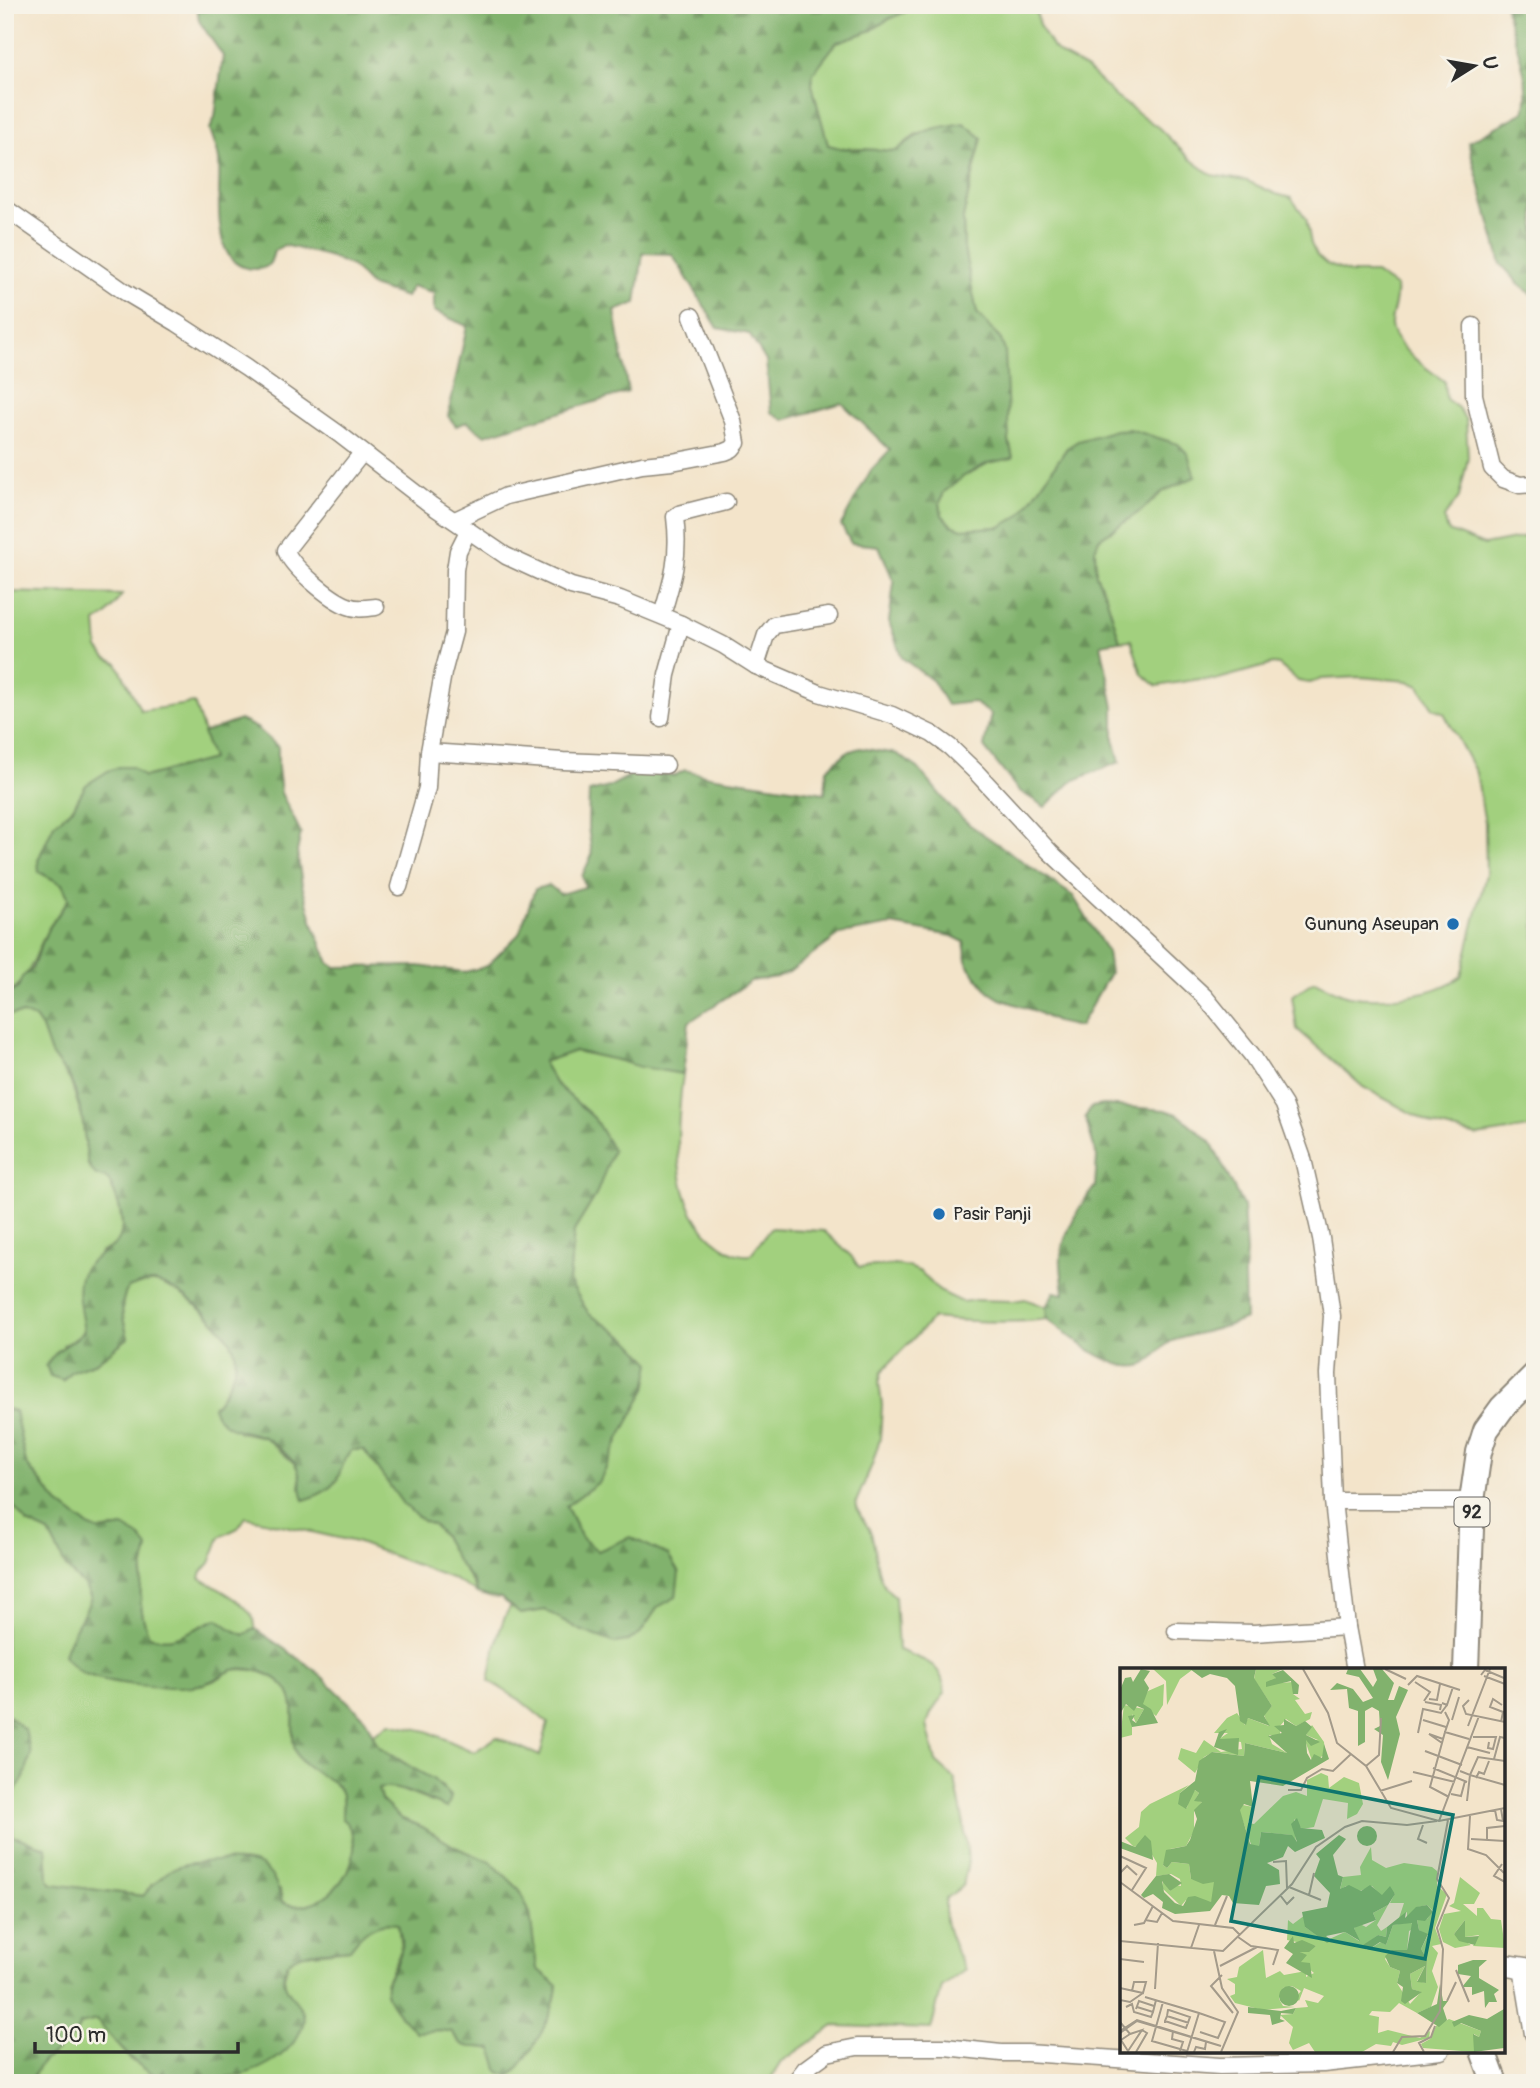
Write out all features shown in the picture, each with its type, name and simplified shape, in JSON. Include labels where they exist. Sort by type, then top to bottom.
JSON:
[{"type":"main road","name":"92","points":[[1466,1668],[1472,1500],[1479,1452],[1486,1430],[1502,1408],[1535,1375]]},
{"type":"main road","points":[[1484,2053],[1495,2083]]},
{"type":"street","points":[[5,208],[125,292],[246,368],[506,556],[571,586],[620,599],[662,615],[723,645],[756,666],[820,693],[915,724],[950,747],[1050,852],[1205,997],[1259,1066],[1284,1105],[1296,1136],[1321,1238],[1332,1316],[1328,1386],[1333,1501],[1347,1626],[1355,1668]]},
{"type":"street","points":[[398,887],[427,788],[429,752],[443,673],[454,632],[455,570],[462,526],[506,496],[642,465],[702,457],[732,449],[737,443],[733,421],[692,316]]},
{"type":"street","points":[[1473,326],[1474,395],[1492,468],[1503,479],[1520,485],[1535,484]]},
{"type":"street","points":[[362,453],[286,550],[288,558],[342,604],[360,609],[376,607]]},
{"type":"street","points":[[662,615],[676,572],[675,517],[726,502]]},
{"type":"street","points":[[756,666],[766,635],[774,625],[829,616]]},
{"type":"street","points":[[661,718],[667,675],[681,624]]},
{"type":"street","points":[[429,752],[666,765]]},
{"type":"street","points":[[1333,1501],[1472,1500]]},
{"type":"street","points":[[1176,1631],[1254,1633],[1347,1626]]},
{"type":"street","points":[[1520,1968],[1533,2034]]},
{"type":"street","points":[[794,2083],[805,2069],[827,2053],[877,2046],[945,2047],[1001,2053],[1220,2066],[1323,2064],[1423,2053]]},
{"type":"green space","points":[[197,5],[920,5],[872,30],[837,42],[813,73],[812,85],[828,145],[896,151],[928,131],[964,123],[982,138],[963,218],[964,249],[977,313],[1001,340],[1005,351],[1009,441],[1013,458],[988,463],[964,476],[944,492],[940,503],[942,515],[951,525],[962,529],[1000,527],[1021,515],[1067,448],[1078,441],[1116,430],[1129,429],[1178,444],[1188,454],[1195,477],[1162,492],[1142,510],[1099,539],[1095,550],[1096,575],[1106,596],[1120,641],[1101,644],[1114,707],[1114,739],[1120,762],[1072,781],[1045,807],[1018,790],[984,747],[991,714],[973,702],[947,705],[933,681],[902,658],[889,622],[894,582],[879,546],[851,543],[841,525],[871,470],[890,450],[842,403],[784,420],[771,412],[766,361],[749,334],[718,328],[672,254],[643,253],[636,303],[615,311],[628,392],[485,435],[467,422],[456,426],[448,416],[467,326],[434,311],[434,293],[412,286],[406,297],[371,286],[352,266],[328,256],[284,245],[274,251],[269,264],[258,269],[242,266],[230,258],[220,227],[219,160],[210,129],[215,117],[223,56],[199,21]]},
{"type":"green space","points":[[920,5],[1035,5],[1039,25],[1053,48],[1086,68],[1116,97],[1159,128],[1189,158],[1212,175],[1247,181],[1291,198],[1306,218],[1311,244],[1317,256],[1326,264],[1350,273],[1375,273],[1396,287],[1391,325],[1393,333],[1404,349],[1444,381],[1446,399],[1458,408],[1466,420],[1468,458],[1459,497],[1444,518],[1448,531],[1484,545],[1535,535],[1535,1127],[1477,1136],[1433,1125],[1363,1087],[1297,1029],[1292,996],[1314,981],[1349,996],[1376,998],[1423,992],[1451,983],[1461,976],[1486,874],[1485,823],[1476,773],[1444,713],[1433,708],[1419,686],[1408,681],[1360,677],[1322,679],[1310,683],[1298,681],[1279,665],[1273,664],[1215,680],[1200,679],[1157,686],[1142,674],[1131,640],[1120,641],[1106,596],[1096,575],[1095,550],[1099,539],[1142,510],[1162,492],[1194,477],[1067,448],[1021,515],[1000,527],[962,529],[951,525],[942,515],[940,503],[944,492],[964,476],[988,463],[1013,457],[1009,441],[1001,340],[977,313],[964,249],[963,218],[982,138],[916,134],[896,151],[828,145],[812,85],[813,73],[837,42],[872,30]]},
{"type":"green space","points":[[1505,5],[1535,5],[1535,296],[1522,287],[1501,264],[1468,142],[1524,112],[1524,72]]},
{"type":"green space","points":[[5,592],[122,595],[106,616],[96,622],[98,648],[106,658],[117,663],[141,711],[194,703],[213,759],[144,777],[132,767],[86,785],[73,808],[54,824],[39,872],[62,884],[69,898],[47,931],[26,975],[5,996]]},
{"type":"green space","points":[[240,720],[257,728],[278,747],[281,793],[301,833],[297,852],[302,885],[314,927],[329,963],[335,967],[418,966],[465,972],[487,966],[519,934],[535,889],[549,885],[560,894],[585,887],[582,876],[592,855],[588,827],[589,792],[609,787],[631,775],[650,773],[674,776],[685,770],[825,793],[827,769],[847,752],[860,748],[897,754],[918,768],[951,808],[970,825],[1073,896],[1107,951],[1110,973],[1079,1027],[1056,1022],[989,992],[968,966],[964,942],[952,936],[892,925],[841,934],[789,972],[751,981],[689,1022],[683,1074],[640,1067],[575,1051],[543,1062],[555,1083],[594,1118],[613,1150],[596,1195],[574,1231],[569,1281],[589,1314],[629,1340],[651,1363],[646,1389],[600,1481],[566,1506],[582,1538],[598,1551],[630,1537],[668,1555],[679,1573],[676,1597],[658,1607],[639,1635],[628,1641],[615,1643],[580,1630],[545,1610],[520,1614],[501,1598],[477,1593],[473,1581],[457,1561],[443,1536],[435,1526],[423,1521],[403,1504],[364,1450],[352,1450],[334,1483],[304,1500],[299,1473],[288,1456],[265,1438],[232,1428],[217,1415],[213,1407],[233,1374],[235,1352],[224,1332],[214,1321],[189,1299],[164,1285],[147,1282],[128,1288],[122,1306],[128,1338],[96,1362],[71,1371],[63,1380],[50,1376],[46,1365],[84,1331],[78,1292],[80,1277],[89,1263],[119,1240],[122,1223],[119,1204],[108,1179],[96,1175],[88,1165],[82,1116],[75,1091],[70,1079],[51,1054],[42,1028],[35,1018],[23,1014],[5,1018],[5,996],[18,988],[22,977],[32,969],[47,931],[69,899],[62,884],[39,872],[38,860],[54,824],[73,808],[86,785],[119,767],[132,767],[144,777],[212,759],[203,733]]},
{"type":"green space","points":[[23,1014],[35,1018],[42,1028],[51,1054],[70,1080],[82,1116],[88,1165],[96,1175],[108,1179],[118,1199],[122,1224],[121,1237],[112,1247],[101,1252],[79,1293],[84,1331],[75,1340],[63,1345],[63,1380],[71,1371],[96,1362],[128,1338],[122,1306],[128,1288],[154,1282],[176,1291],[214,1321],[224,1332],[235,1352],[233,1374],[213,1407],[239,1432],[264,1437],[294,1463],[301,1475],[300,1488],[336,1482],[344,1459],[352,1449],[364,1450],[423,1521],[438,1529],[477,1593],[451,1578],[356,1542],[246,1517],[238,1528],[220,1537],[210,1563],[200,1578],[243,1606],[250,1613],[255,1629],[244,1635],[217,1619],[168,1639],[149,1636],[141,1603],[143,1570],[148,1548],[123,1527],[99,1531],[58,1503],[26,1464],[15,1411],[5,1410],[5,1018]]},
{"type":"green space","points":[[575,1051],[683,1074],[678,1143],[684,1190],[692,1211],[704,1230],[732,1252],[750,1255],[771,1228],[824,1231],[859,1267],[909,1267],[921,1272],[939,1291],[962,1302],[1025,1299],[1046,1307],[1047,1319],[1033,1321],[990,1322],[933,1318],[882,1371],[879,1383],[882,1405],[880,1438],[856,1502],[871,1533],[883,1583],[895,1596],[898,1650],[930,1663],[943,1682],[945,1693],[931,1713],[927,1725],[936,1762],[955,1779],[964,1825],[968,1861],[963,1886],[946,1898],[945,1917],[965,1970],[942,1987],[931,2029],[834,2026],[781,2062],[768,2083],[31,2083],[41,2064],[70,2040],[80,2024],[97,2020],[132,2061],[166,2079],[188,2075],[215,2079],[303,2011],[286,1990],[284,1977],[288,1964],[296,1955],[350,1949],[364,1932],[376,1925],[398,1924],[401,1950],[385,1983],[416,2032],[452,2032],[456,2039],[465,2045],[493,2049],[557,1985],[537,1969],[530,1914],[520,1890],[491,1862],[455,1847],[424,1828],[400,1818],[381,1800],[378,1788],[390,1787],[447,1808],[443,1787],[378,1746],[372,1735],[390,1723],[427,1731],[474,1752],[497,1737],[540,1756],[548,1723],[520,1700],[489,1681],[499,1633],[510,1607],[521,1614],[545,1610],[580,1630],[639,1635],[658,1607],[582,1538],[566,1506],[600,1481],[618,1441],[629,1340],[589,1314],[569,1281],[574,1231],[596,1195],[594,1118],[555,1083],[543,1062]]},
{"type":"green space","points":[[1104,1105],[1165,1110],[1179,1115],[1211,1142],[1243,1206],[1246,1253],[1245,1319],[1172,1341],[1147,1363],[1131,1367],[1092,1352],[1047,1319],[1046,1307],[1054,1292],[1064,1294],[1061,1260],[1069,1228],[1095,1187],[1097,1157],[1085,1117],[1092,1107]]},
{"type":"green space","points":[[5,1410],[15,1411],[26,1464],[58,1503],[88,1526],[100,1531],[123,1527],[140,1537],[148,1548],[141,1603],[149,1636],[168,1639],[218,1619],[244,1635],[255,1629],[314,1669],[365,1718],[378,1746],[433,1779],[451,1797],[447,1808],[404,1791],[378,1789],[381,1800],[400,1818],[424,1828],[455,1847],[491,1862],[520,1890],[530,1914],[537,1969],[557,1985],[556,1996],[541,2034],[526,2058],[510,2076],[499,2072],[492,2049],[465,2045],[456,2039],[452,2032],[416,2032],[394,2008],[386,1987],[402,1944],[398,1924],[390,1923],[370,1929],[359,1937],[350,1949],[308,1953],[289,1962],[284,1972],[284,1980],[286,1988],[301,2009],[303,2024],[290,2047],[269,2064],[256,2070],[217,2079],[188,2076],[165,2079],[136,2062],[96,2020],[80,2024],[70,2040],[41,2064],[31,2083],[5,2083],[5,1713],[25,1730],[31,1754],[24,1778],[10,1798],[13,1836],[46,1847],[48,1879],[52,1884],[143,1896],[164,1875],[180,1866],[204,1862],[246,1862],[257,1864],[271,1875],[282,1902],[298,1906],[314,1902],[342,1881],[354,1849],[352,1832],[342,1818],[343,1801],[338,1787],[307,1767],[297,1755],[293,1739],[293,1704],[286,1688],[275,1678],[251,1669],[235,1669],[199,1685],[140,1685],[94,1677],[80,1671],[64,1655],[91,1598],[85,1586],[67,1569],[49,1533],[27,1523],[11,1503],[5,1501]]},
{"type":"green space","points":[[5,1501],[11,1503],[27,1523],[49,1533],[67,1569],[85,1586],[91,1598],[86,1610],[129,1683],[193,1686],[213,1681],[230,1671],[246,1669],[275,1678],[286,1688],[293,1704],[293,1738],[297,1755],[307,1766],[338,1786],[342,1798],[342,1818],[352,1832],[354,1849],[350,1865],[342,1881],[329,1893],[314,1902],[298,1906],[282,1902],[280,1889],[152,1884],[144,1896],[52,1884],[48,1879],[46,1847],[13,1836],[10,1798],[24,1778],[25,1730],[5,1713]]},
{"type":"place","name":"Gunung Aseupan","points":[[1453,924]]},
{"type":"place","name":"Pasir Panji","points":[[939,1214]]}]
